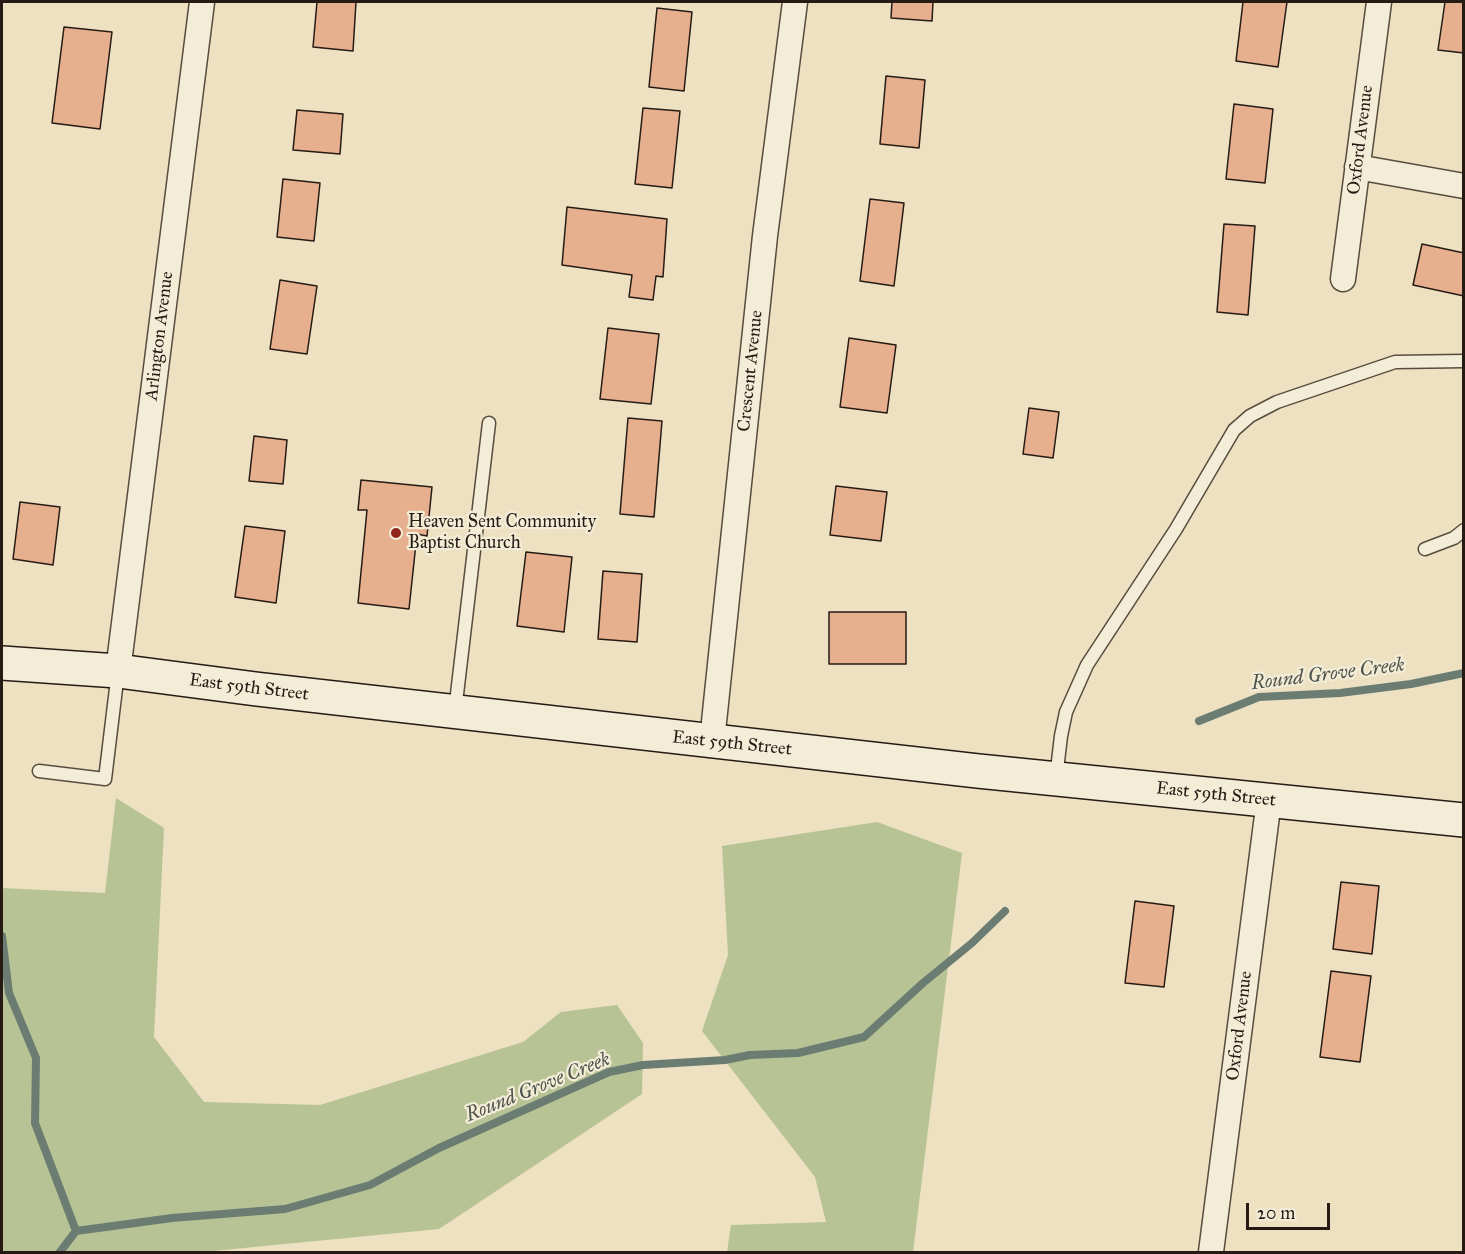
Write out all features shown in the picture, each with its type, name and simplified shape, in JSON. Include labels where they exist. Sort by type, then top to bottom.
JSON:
[{"type":"street","name":"Arlington Avenue","points":[[118,670],[202,2]]},
{"type":"street","name":"Crescent Avenue","points":[[712,741],[765,236],[795,2]]},
{"type":"street","name":"Oxford Avenue","points":[[1343,279],[1379,2]]},
{"type":"street","points":[[1357,167],[1464,186]]},
{"type":"street","name":"East 59th Street","points":[[2,663],[118,670],[255,689],[712,741],[1056,779],[1464,820]]},
{"type":"street","name":"Oxford Avenue","points":[[1211,1252],[1269,800]]},
{"type":"lane","points":[[1056,779],[1066,711],[1087,665],[1176,529],[1234,430],[1250,416],[1276,402],[1395,362],[1464,361]]},
{"type":"lane","points":[[455,712],[489,423]]},
{"type":"lane","points":[[1425,549],[1454,538],[1464,530]]},
{"type":"lane","points":[[39,771],[105,779],[118,670]]},
{"type":"green space","points":[[116,798],[164,828],[154,1037],[204,1102],[320,1105],[523,1042],[561,1012],[617,1005],[643,1043],[642,1094],[439,1229],[203,1252],[2,1252],[2,888],[105,893]]},
{"type":"green space","points":[[877,822],[962,853],[913,1252],[727,1252],[731,1225],[826,1222],[815,1177],[702,1031],[728,955],[722,846]]},
{"type":"building","points":[[317,2],[356,2],[353,51],[313,47]]},
{"type":"building","points":[[892,2],[933,2],[932,21],[891,18]]},
{"type":"building","points":[[1243,2],[1287,2],[1278,67],[1236,61]]},
{"type":"building","points":[[1445,2],[1464,2],[1464,53],[1438,50]]},
{"type":"building","points":[[657,8],[692,12],[684,91],[649,87]]},
{"type":"building","points":[[64,27],[112,32],[100,129],[52,123]]},
{"type":"building","points":[[886,76],[925,80],[919,148],[880,144]]},
{"type":"building","points":[[1234,104],[1273,109],[1265,183],[1226,179]]},
{"type":"building","points":[[643,108],[680,111],[672,188],[635,184]]},
{"type":"building","points":[[297,110],[343,114],[340,154],[293,150]]},
{"type":"building","points":[[283,179],[320,183],[314,241],[277,237]]},
{"type":"building","points":[[870,199],[904,203],[894,286],[860,281]]},
{"type":"building","points":[[567,207],[667,219],[663,277],[656,276],[653,300],[629,297],[632,275],[562,265]]},
{"type":"building","points":[[1224,224],[1255,226],[1248,315],[1217,312]]},
{"type":"building","points":[[1422,244],[1464,253],[1464,296],[1413,285]]},
{"type":"building","points":[[280,280],[317,286],[307,354],[270,349]]},
{"type":"building","points":[[608,328],[659,334],[651,404],[600,399]]},
{"type":"building","points":[[849,338],[896,345],[887,413],[840,407]]},
{"type":"building","points":[[1029,408],[1059,412],[1053,458],[1023,454]]},
{"type":"building","points":[[628,418],[662,421],[654,517],[620,514]]},
{"type":"building","points":[[254,436],[287,440],[283,484],[249,481]]},
{"type":"building","points":[[361,480],[432,487],[427,536],[417,534],[409,609],[358,603],[367,510],[358,510]]},
{"type":"building","points":[[836,486],[887,492],[881,541],[830,535]]},
{"type":"building","points":[[20,502],[60,507],[53,565],[13,559]]},
{"type":"building","points":[[245,526],[285,531],[276,603],[235,597]]},
{"type":"building","points":[[526,552],[572,557],[564,632],[517,626]]},
{"type":"building","points":[[603,571],[642,574],[637,642],[598,639]]},
{"type":"building","points":[[829,612],[906,612],[906,664],[829,664]]},
{"type":"building","points":[[1341,882],[1379,886],[1372,954],[1333,949]]},
{"type":"building","points":[[1135,901],[1174,906],[1164,987],[1125,983]]},
{"type":"building","points":[[1331,971],[1371,976],[1360,1062],[1320,1057]]},
{"type":"waterway","name":"Round Grove Creek","points":[[1199,721],[1259,697],[1340,693],[1411,684],[1464,673]]},
{"type":"waterway","name":"Round Grove Creek","points":[[60,1252],[76,1231],[172,1218],[285,1209],[370,1185],[439,1148],[609,1072],[643,1065],[798,1053],[864,1037],[923,983],[972,943],[1005,911]]},
{"type":"waterway","points":[[2,936],[9,993],[36,1058],[35,1123],[76,1231]]},
{"type":"place","name":"Heaven Sent Community Baptist Church","points":[[396,533]]}]
